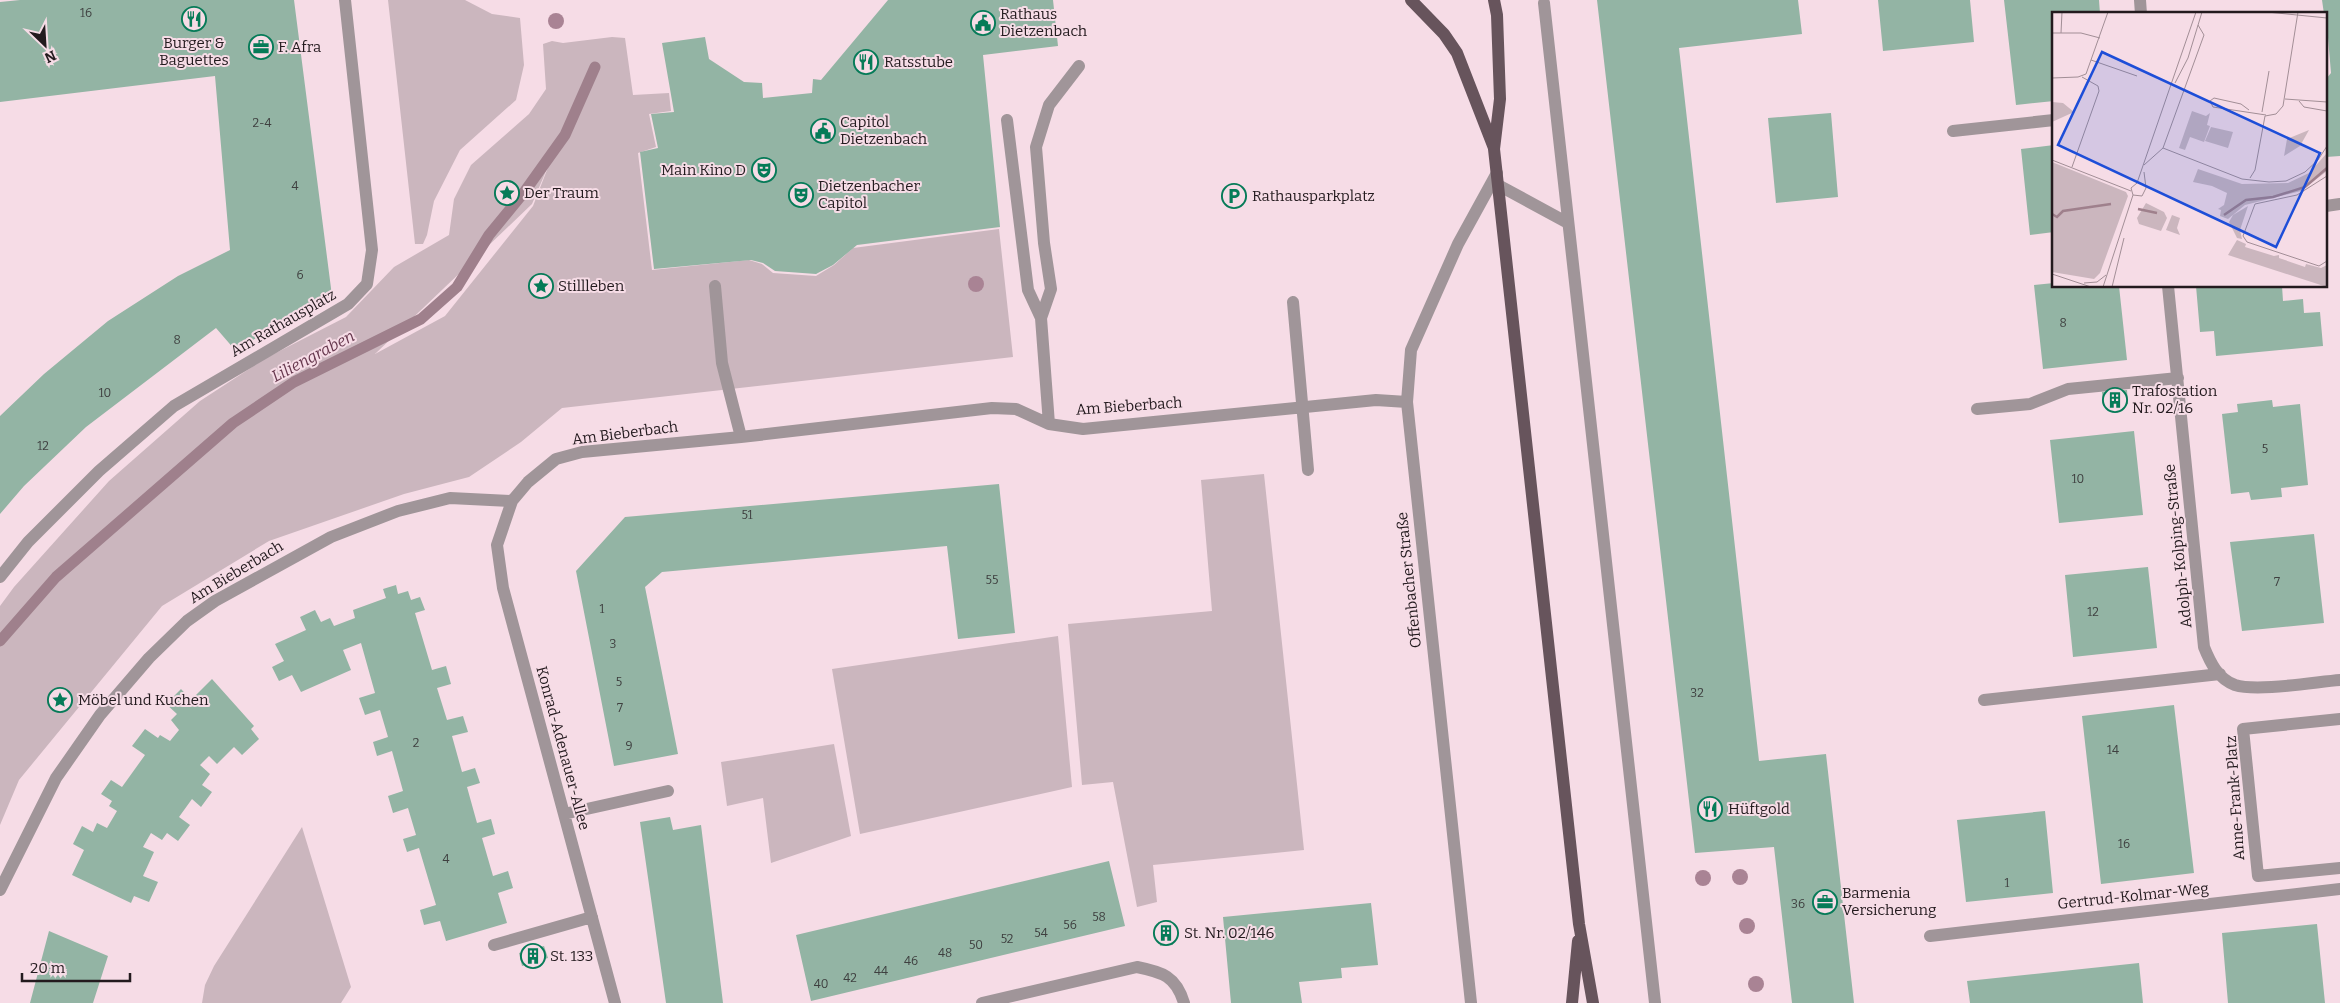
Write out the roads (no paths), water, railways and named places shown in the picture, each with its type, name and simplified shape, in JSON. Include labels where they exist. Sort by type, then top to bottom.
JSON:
[{"type":"main road","points":[[1411,0],[1444,34],[1457,53],[1494,149],[1579,924],[1593,1003]]},
{"type":"main road","points":[[1494,0],[1497,14],[1500,99],[1494,149]]},
{"type":"main road","points":[[1572,1003],[1579,924]]},
{"type":"street","name":"Am Rathausplatz","points":[[0,577],[28,542],[99,471],[174,406],[348,304],[368,284],[372,250],[345,0]]},
{"type":"street","points":[[1544,3],[1655,1003]]},
{"type":"street","points":[[1041,318],[1051,289],[1044,243],[1036,147],[1050,105],[1079,66]]},
{"type":"street","points":[[1007,120],[1028,290],[1041,318],[1049,424]]},
{"type":"street","points":[[1953,131],[2052,120]]},
{"type":"street","points":[[1498,179],[1568,224]]},
{"type":"street","name":"Offenbacher Straße","points":[[1471,1003],[1407,402],[1411,350],[1458,244],[1498,179]]},
{"type":"street","points":[[715,286],[722,363],[742,437]]},
{"type":"street","name":"Adolph-Kolping-Straße","points":[[2168,288],[2204,647],[2211,664],[2220,674],[2236,685],[2258,686],[2340,680]]},
{"type":"street","points":[[1293,302],[1295,346],[1304,407],[1308,470]]},
{"type":"street","points":[[1977,409],[2030,404],[2068,389],[2178,378]]},
{"type":"street","name":"Am Bieberbach","points":[[0,890],[56,778],[100,715],[149,658],[187,621],[223,596],[331,536],[398,511],[450,498],[512,501],[528,482],[556,459],[582,452],[742,437],[992,408],[1016,409],[1049,424],[1083,429],[1376,400],[1407,402]]},
{"type":"street","name":"Konrad-Adenauer-Allee","points":[[512,501],[497,545],[503,588],[615,1003]]},
{"type":"street","points":[[1984,700],[2220,674]]},
{"type":"street","name":"Anne-Frank-Platz","points":[[2340,719],[2243,729],[2258,876],[2340,868]]},
{"type":"street","points":[[564,814],[668,791]]},
{"type":"street","name":"Gertrud-Kolmar-Weg","points":[[1930,936],[2340,889]]},
{"type":"street","points":[[494,945],[592,917]]},
{"type":"street","points":[[982,1003],[1136,967],[1160,972],[1180,989],[1184,1003]]},
{"type":"waterway","name":"Liliengraben","points":[[0,641],[56,577],[233,423],[294,382],[421,319],[457,287],[489,235],[525,191],[565,135],[595,67]]},
{"type":"place","name":"Burger & Baguettes","points":[[194,19]]},
{"type":"place","name":"Rathaus Dietzenbach","points":[[983,23]]},
{"type":"place","name":"F. Afra","points":[[261,47]]},
{"type":"place","name":"Ratsstube","points":[[866,62]]},
{"type":"place","name":"Capitol Dietzenbach","points":[[823,131]]},
{"type":"place","name":"Main Kino D","points":[[764,170]]},
{"type":"place","name":"Der Traum","points":[[507,193]]},
{"type":"place","name":"Dietzenbacher Capitol","points":[[801,195]]},
{"type":"place","name":"Rathausparkplatz","points":[[1234,196]]},
{"type":"place","name":"Stillleben","points":[[541,286]]},
{"type":"place","name":"Trafostation Nr. 02/16","points":[[2115,400]]},
{"type":"place","name":"Möbel und Kuchen","points":[[60,700]]},
{"type":"place","name":"Hüftgold","points":[[1710,809]]},
{"type":"place","name":"Barmenia Versicherung","points":[[1825,902]]},
{"type":"place","name":"St. Nr. 02/146","points":[[1166,933]]},
{"type":"place","name":"St. 133","points":[[533,956]]}]
